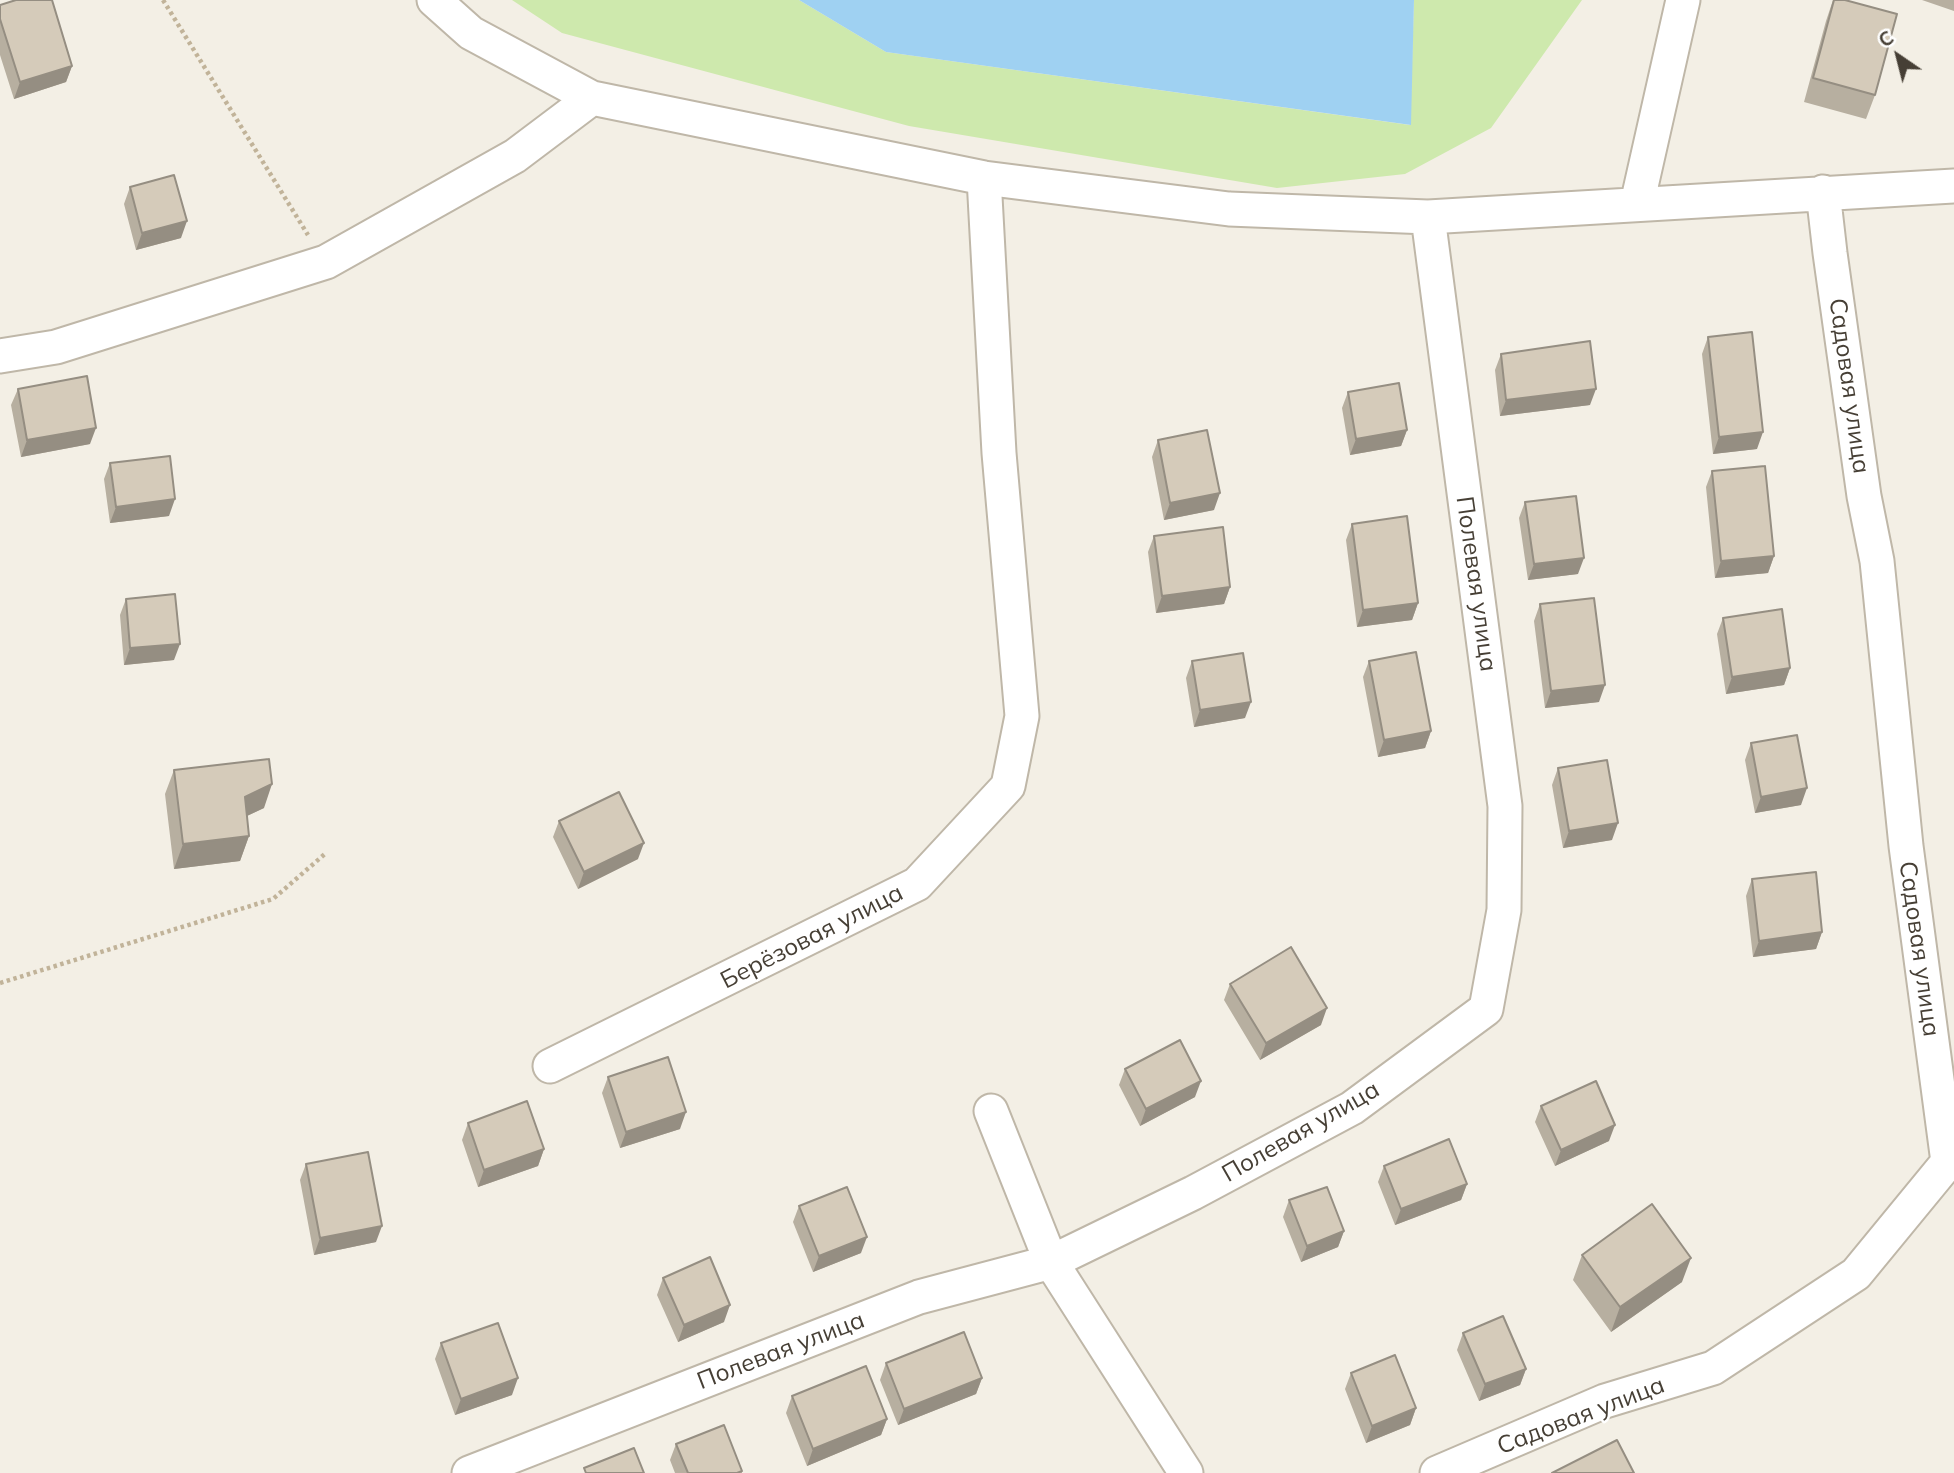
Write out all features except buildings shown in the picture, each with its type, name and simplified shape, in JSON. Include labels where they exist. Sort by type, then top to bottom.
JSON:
[{"type":"street","points":[[434,0],[471,33],[592,98],[984,178],[1229,209],[1428,217],[1954,186]]},
{"type":"street","points":[[1637,204],[1683,0]]},
{"type":"street","points":[[0,356],[56,347],[326,262],[515,156],[592,98]]},
{"type":"street","name":"Берёзовая улица","points":[[550,1066],[917,884],[1007,786],[1022,716],[999,453],[984,178]]},
{"type":"street","name":"Садовая улица","points":[[1437,1473],[1605,1401],[1713,1368],[1856,1274],[1948,1162],[1906,845],[1877,561],[1864,496],[1823,192]]},
{"type":"street","name":"Полевая улица","points":[[469,1473],[919,1297],[1051,1262],[1193,1193],[1352,1108],[1486,1009],[1504,910],[1505,806],[1428,217]]},
{"type":"street","points":[[991,1111],[1051,1262],[1186,1473]]},
{"type":"path","points":[[163,0],[288,205],[326,262]]},
{"type":"path","points":[[0,982],[273,899],[326,853]]},
{"type":"green space","points":[[512,0],[799,0],[886,52],[1410,125],[1414,0],[1582,0],[1491,128],[1405,174],[1277,188],[909,126],[562,33]]},
{"type":"water","points":[[799,0],[1414,0],[1411,125],[886,52]]}]
